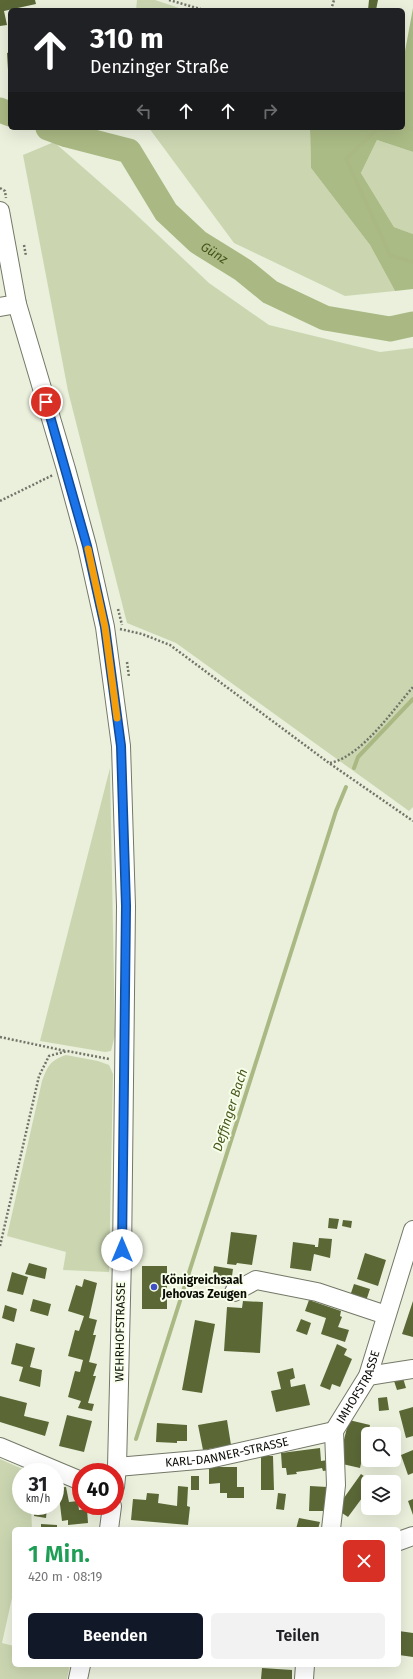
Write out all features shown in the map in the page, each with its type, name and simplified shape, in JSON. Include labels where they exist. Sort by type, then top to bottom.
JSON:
[{"type":"street","name":"WEHRHOFSTRASSE","points":[[0,211],[17,304],[66,469],[87,546],[105,627],[121,746],[126,906],[122,1257],[117,1463]]},
{"type":"street","points":[[0,307],[17,304]]},
{"type":"street","name":"IMHOFSTRASSE","points":[[330,1527],[336,1485],[334,1431],[368,1376],[413,1230]]},
{"type":"street","points":[[240,1288],[256,1280],[317,1292],[386,1315]]},
{"type":"street","points":[[368,1376],[413,1369]]},
{"type":"street","name":"KARL-DANNER-STRASSE","points":[[124,1465],[209,1458],[334,1431]]},
{"type":"street","points":[[0,1447],[72,1477]]},
{"type":"street","points":[[109,1527],[111,1515]]},
{"type":"street","points":[[401,1540],[413,1536]]},
{"type":"street","points":[[78,1679],[81,1667]]},
{"type":"street","points":[[304,1679],[305,1667]]},
{"type":"path","points":[[169,0],[197,8]]},
{"type":"path","points":[[0,501],[66,469]]},
{"type":"path","points":[[136,632],[170,645],[329,763],[413,822]]},
{"type":"path","points":[[329,763],[341,761],[367,740],[413,687]]},
{"type":"path","points":[[0,1037],[97,1056]]},
{"type":"path","points":[[0,1246],[39,1076],[49,1056],[67,1051]]},
{"type":"green space","points":[[137,0],[155,0],[179,8],[136,8]]},
{"type":"green space","points":[[413,8],[413,152],[377,140],[361,173],[394,227],[413,234],[413,289],[395,291],[370,245],[311,168],[310,130],[405,130],[405,51]]},
{"type":"green space","points":[[150,130],[310,130],[311,168],[370,245],[395,291],[345,296],[234,243]]},
{"type":"green space","points":[[377,140],[413,152],[413,234],[394,227],[361,173]]},
{"type":"green space","points":[[54,142],[127,206],[209,283],[269,325],[380,352],[413,348],[413,807],[409,811],[176,643],[127,623],[68,391],[23,155]]},
{"type":"green space","points":[[110,768],[115,1035],[111,1051],[105,1052],[40,1041]]},
{"type":"green space","points":[[66,1055],[98,1061],[109,1065],[113,1074],[109,1272],[63,1270],[66,1252],[7,1236],[42,1081],[50,1065],[56,1059]]},
{"type":"green space","points":[[0,1459],[12,1464],[12,1515],[31,1515],[32,1527],[12,1527],[12,1598],[2,1643],[12,1646],[12,1667],[70,1667],[67,1679],[0,1679]]},
{"type":"building","points":[[0,0],[35,0],[36,4],[18,8],[8,8],[8,10],[4,11],[7,25],[0,26]]},
{"type":"building","points":[[369,0],[378,0],[376,8],[368,8]]},
{"type":"building","points":[[329,1218],[339,1219],[337,1229],[328,1228]]},
{"type":"building","points":[[343,1220],[352,1221],[351,1228],[342,1226]]},
{"type":"building","points":[[231,1232],[257,1235],[252,1265],[237,1263],[236,1265],[227,1264]]},
{"type":"building","points":[[319,1238],[332,1239],[330,1258],[314,1254],[311,1271],[290,1268],[293,1242],[315,1245],[315,1247],[318,1247]]},
{"type":"building","points":[[365,1253],[386,1260],[378,1286],[357,1279]]},
{"type":"building","points":[[29,1263],[47,1268],[45,1279],[25,1274]]},
{"type":"building","name":"Königreichsaal Jehovas Zeugen","points":[[142,1266],[167,1266],[167,1309],[142,1309]]},
{"type":"building","points":[[214,1266],[233,1269],[231,1283],[212,1281]]},
{"type":"building","points":[[12,1272],[28,1277],[23,1295],[7,1291]]},
{"type":"building","points":[[84,1279],[97,1283],[89,1318],[97,1320],[93,1335],[96,1335],[89,1362],[97,1364],[93,1376],[96,1376],[88,1403],[94,1404],[92,1411],[78,1408],[81,1401],[68,1397],[75,1371],[80,1372],[83,1360],[68,1356],[75,1330],[79,1331],[84,1316],[68,1311],[76,1285],[82,1287]]},
{"type":"building","points":[[354,1284],[370,1289],[366,1301],[350,1296]]},
{"type":"building","points":[[33,1299],[51,1304],[48,1316],[30,1311]]},
{"type":"building","points":[[309,1300],[341,1311],[340,1316],[342,1317],[338,1327],[349,1330],[345,1342],[321,1334],[326,1318],[305,1311]]},
{"type":"building","points":[[243,1301],[263,1302],[260,1353],[224,1351],[227,1307],[242,1308]]},
{"type":"building","points":[[413,1301],[413,1337],[402,1334]]},
{"type":"building","points":[[5,1305],[17,1309],[14,1322],[2,1318]]},
{"type":"building","points":[[301,1319],[311,1323],[307,1335],[296,1331]]},
{"type":"building","points":[[195,1320],[215,1324],[202,1393],[182,1390]]},
{"type":"building","points":[[16,1343],[35,1348],[30,1367],[42,1370],[40,1387],[19,1381],[23,1367],[11,1364]]},
{"type":"building","points":[[337,1344],[347,1349],[344,1355],[352,1359],[340,1387],[332,1384],[330,1390],[320,1386]]},
{"type":"building","points":[[293,1368],[295,1378],[290,1380],[291,1387],[305,1384],[310,1405],[276,1412],[271,1391],[281,1389],[277,1372]]},
{"type":"building","points":[[403,1378],[406,1388],[397,1390],[394,1381]]},
{"type":"building","points":[[0,1396],[27,1403],[24,1416],[49,1422],[45,1436],[0,1422]]},
{"type":"building","points":[[387,1397],[389,1410],[379,1411],[378,1398]]},
{"type":"building","points":[[413,1407],[413,1436],[406,1438],[399,1411]]},
{"type":"building","points":[[67,1415],[92,1421],[84,1452],[59,1446]]},
{"type":"building","points":[[227,1420],[231,1445],[203,1450],[198,1425]]},
{"type":"building","points":[[349,1420],[370,1425],[370,1427],[361,1427],[360,1468],[338,1463]]},
{"type":"building","points":[[157,1423],[187,1425],[187,1441],[177,1441],[177,1443],[156,1442]]},
{"type":"building","points":[[320,1448],[321,1461],[328,1460],[330,1470],[323,1471],[322,1468],[287,1475],[286,1468],[282,1468],[281,1453]]},
{"type":"building","points":[[413,1450],[413,1473],[408,1475],[401,1455]]},
{"type":"building","points":[[261,1456],[273,1456],[274,1490],[261,1490]]},
{"type":"building","points":[[209,1467],[237,1467],[237,1487],[244,1487],[244,1498],[227,1498],[227,1493],[220,1493],[220,1483],[209,1484]]},
{"type":"building","points":[[361,1474],[362,1475],[361,1475],[361,1499],[348,1517],[336,1509]]},
{"type":"building","points":[[191,1476],[199,1476],[199,1490],[191,1490]]},
{"type":"building","points":[[178,1486],[188,1487],[187,1506],[190,1507],[188,1525],[131,1520],[133,1499],[146,1500],[147,1493],[159,1494],[158,1503],[177,1506]]},
{"type":"building","points":[[310,1486],[327,1487],[326,1511],[309,1511]]},
{"type":"building","points":[[64,1487],[66,1487],[69,1502],[72,1502],[72,1515],[87,1515],[88,1523],[68,1525],[68,1520],[62,1521],[61,1515],[64,1515]]},
{"type":"building","points":[[278,1493],[286,1494],[284,1510],[276,1509]]},
{"type":"building","points":[[413,1499],[413,1515],[408,1501]]},
{"type":"building","points":[[34,1515],[46,1515],[46,1518]]},
{"type":"building","points":[[299,1518],[320,1522],[319,1527],[297,1527]]},
{"type":"building","points":[[41,1524],[57,1525],[57,1527],[41,1527]]},
{"type":"building","points":[[401,1631],[413,1633],[413,1657],[401,1655]]},
{"type":"building","points":[[262,1668],[292,1670],[292,1679],[261,1679]]},
{"type":"waterway","name":"Günz","points":[[0,110],[8,113]]},
{"type":"waterway","points":[[405,127],[413,129]]},
{"type":"waterway","name":"Günz","points":[[53,130],[129,151],[166,212],[198,242],[243,270],[270,292],[325,318],[390,329],[413,324]]},
{"type":"waterway","points":[[376,130],[346,159],[390,255],[413,262]]},
{"type":"waterway","name":"Deffinger Bach","points":[[354,768],[358,757],[413,699]]},
{"type":"waterway","name":"Deffinger Bach","points":[[136,1439],[336,811],[346,787]]},
{"type":"slow traffic","points":[[88,549],[105,627],[117,718]]},
{"type":"place","name":"Königreichsaal Jehovas Zeugen","points":[[154,1287]]},
{"type":"route","points":[[46,402],[87,546],[105,627],[121,746],[126,906],[122,1250]]}]
